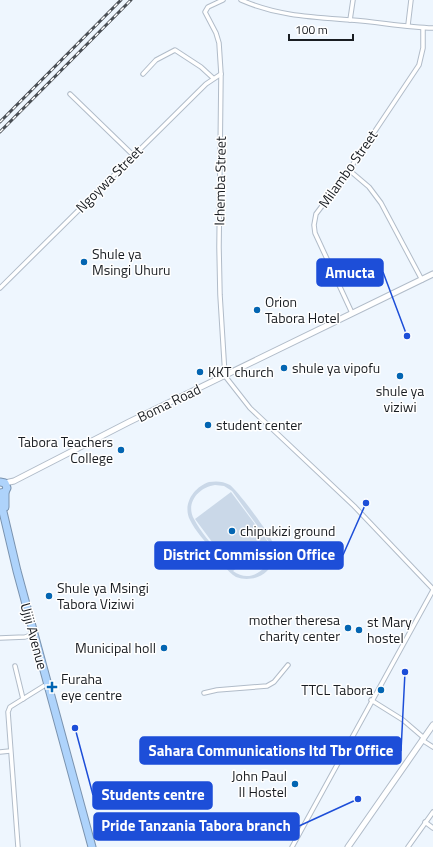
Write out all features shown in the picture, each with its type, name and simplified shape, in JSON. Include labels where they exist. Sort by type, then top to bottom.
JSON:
[{"type":"highway","points":[[0,475],[3,487],[6,517]]},
{"type":"highway","points":[[0,499],[6,517]]},
{"type":"highway","name":"Ujiji Avenue","points":[[6,517],[17,571],[47,684],[75,778],[92,847]]},
{"type":"main road","name":"Boma Road","points":[[3,487],[433,274]]},
{"type":"main road","points":[[348,847],[433,726]]},
{"type":"street","name":"Ichemba Street","points":[[223,0],[208,7],[205,12],[216,33],[219,43],[221,74],[219,247],[225,376]]},
{"type":"street","points":[[241,0],[276,13],[308,18],[350,20],[433,28]]},
{"type":"street","points":[[350,20],[353,0]]},
{"type":"street","points":[[408,25],[411,0]]},
{"type":"street","name":"Milambo Street","points":[[352,313],[315,233],[314,225],[316,214],[349,170],[418,65],[423,48],[423,28]]},
{"type":"street","points":[[143,74],[156,60],[175,50],[201,67],[213,78]]},
{"type":"street","name":"Ngoywa Street","points":[[0,288],[213,78],[221,74]]},
{"type":"street","points":[[70,94],[133,156]]},
{"type":"street","points":[[349,170],[369,187],[381,203],[422,280]]},
{"type":"street","points":[[225,376],[250,408],[354,506],[433,590],[292,847]]},
{"type":"street","points":[[0,638],[25,637],[34,634]]},
{"type":"street","points":[[204,693],[217,690],[267,686],[274,682],[288,665]]},
{"type":"street","points":[[15,666],[23,699]]},
{"type":"street","points":[[18,847],[8,712],[10,707],[47,684]]},
{"type":"street","points":[[372,700],[403,720],[433,747]]},
{"type":"street","points":[[0,752],[10,751]]},
{"type":"street","points":[[408,847],[433,812]]},
{"type":"street","points":[[425,822],[433,828]]},
{"type":"shaded area","name":"chipukizi ground","points":[[217,481],[230,485],[240,495],[268,533],[275,549],[272,563],[264,574],[244,579],[233,575],[195,528],[190,520],[187,508],[194,492],[204,484]],"holes":[[[209,486],[224,486],[232,491],[269,542],[271,550],[270,558],[262,570],[255,574],[248,576],[241,575],[233,571],[269,543],[231,492],[195,519],[221,554],[203,533],[194,519],[191,507],[192,502],[199,492]]]},
{"type":"railway","points":[[0,122],[121,0]]},
{"type":"railway","points":[[0,132],[131,0]]},
{"type":"place","name":"Shule ya Msingi Uhuru","points":[[84,262]]},
{"type":"place","name":"Orion Tabora Hotel","points":[[257,310]]},
{"type":"place","name":"Amucta","points":[[407,336]]},
{"type":"place","name":"shule ya vipofu","points":[[284,368]]},
{"type":"place","name":"KKT church","points":[[200,372]]},
{"type":"place","name":"shule ya viziwi","points":[[400,376]]},
{"type":"place","name":"student center","points":[[208,425]]},
{"type":"place","name":"Tabora Teachers College","points":[[121,450]]},
{"type":"place","name":"District Commission Office","points":[[366,503]]},
{"type":"place","name":"chipukizi ground","points":[[232,531]]},
{"type":"place","name":"Shule ya Msingi Tabora Viziwi","points":[[49,596]]},
{"type":"place","name":"mother theresa charity center","points":[[348,628]]},
{"type":"place","name":"st Mary hostel","points":[[359,630]]},
{"type":"place","name":"Municipal holl","points":[[164,648]]},
{"type":"place","name":"Sahara Communications ltd Tbr Office","points":[[405,672]]},
{"type":"place","name":"Furaha eye centre","points":[[52,687]]},
{"type":"place","name":"TTCL Tabora","points":[[381,690]]},
{"type":"place","name":"Students centre","points":[[75,728]]},
{"type":"place","name":"John Paul II Hostel","points":[[295,784]]},
{"type":"place","name":"Pride Tanzania Tabora branch","points":[[358,799]]}]
